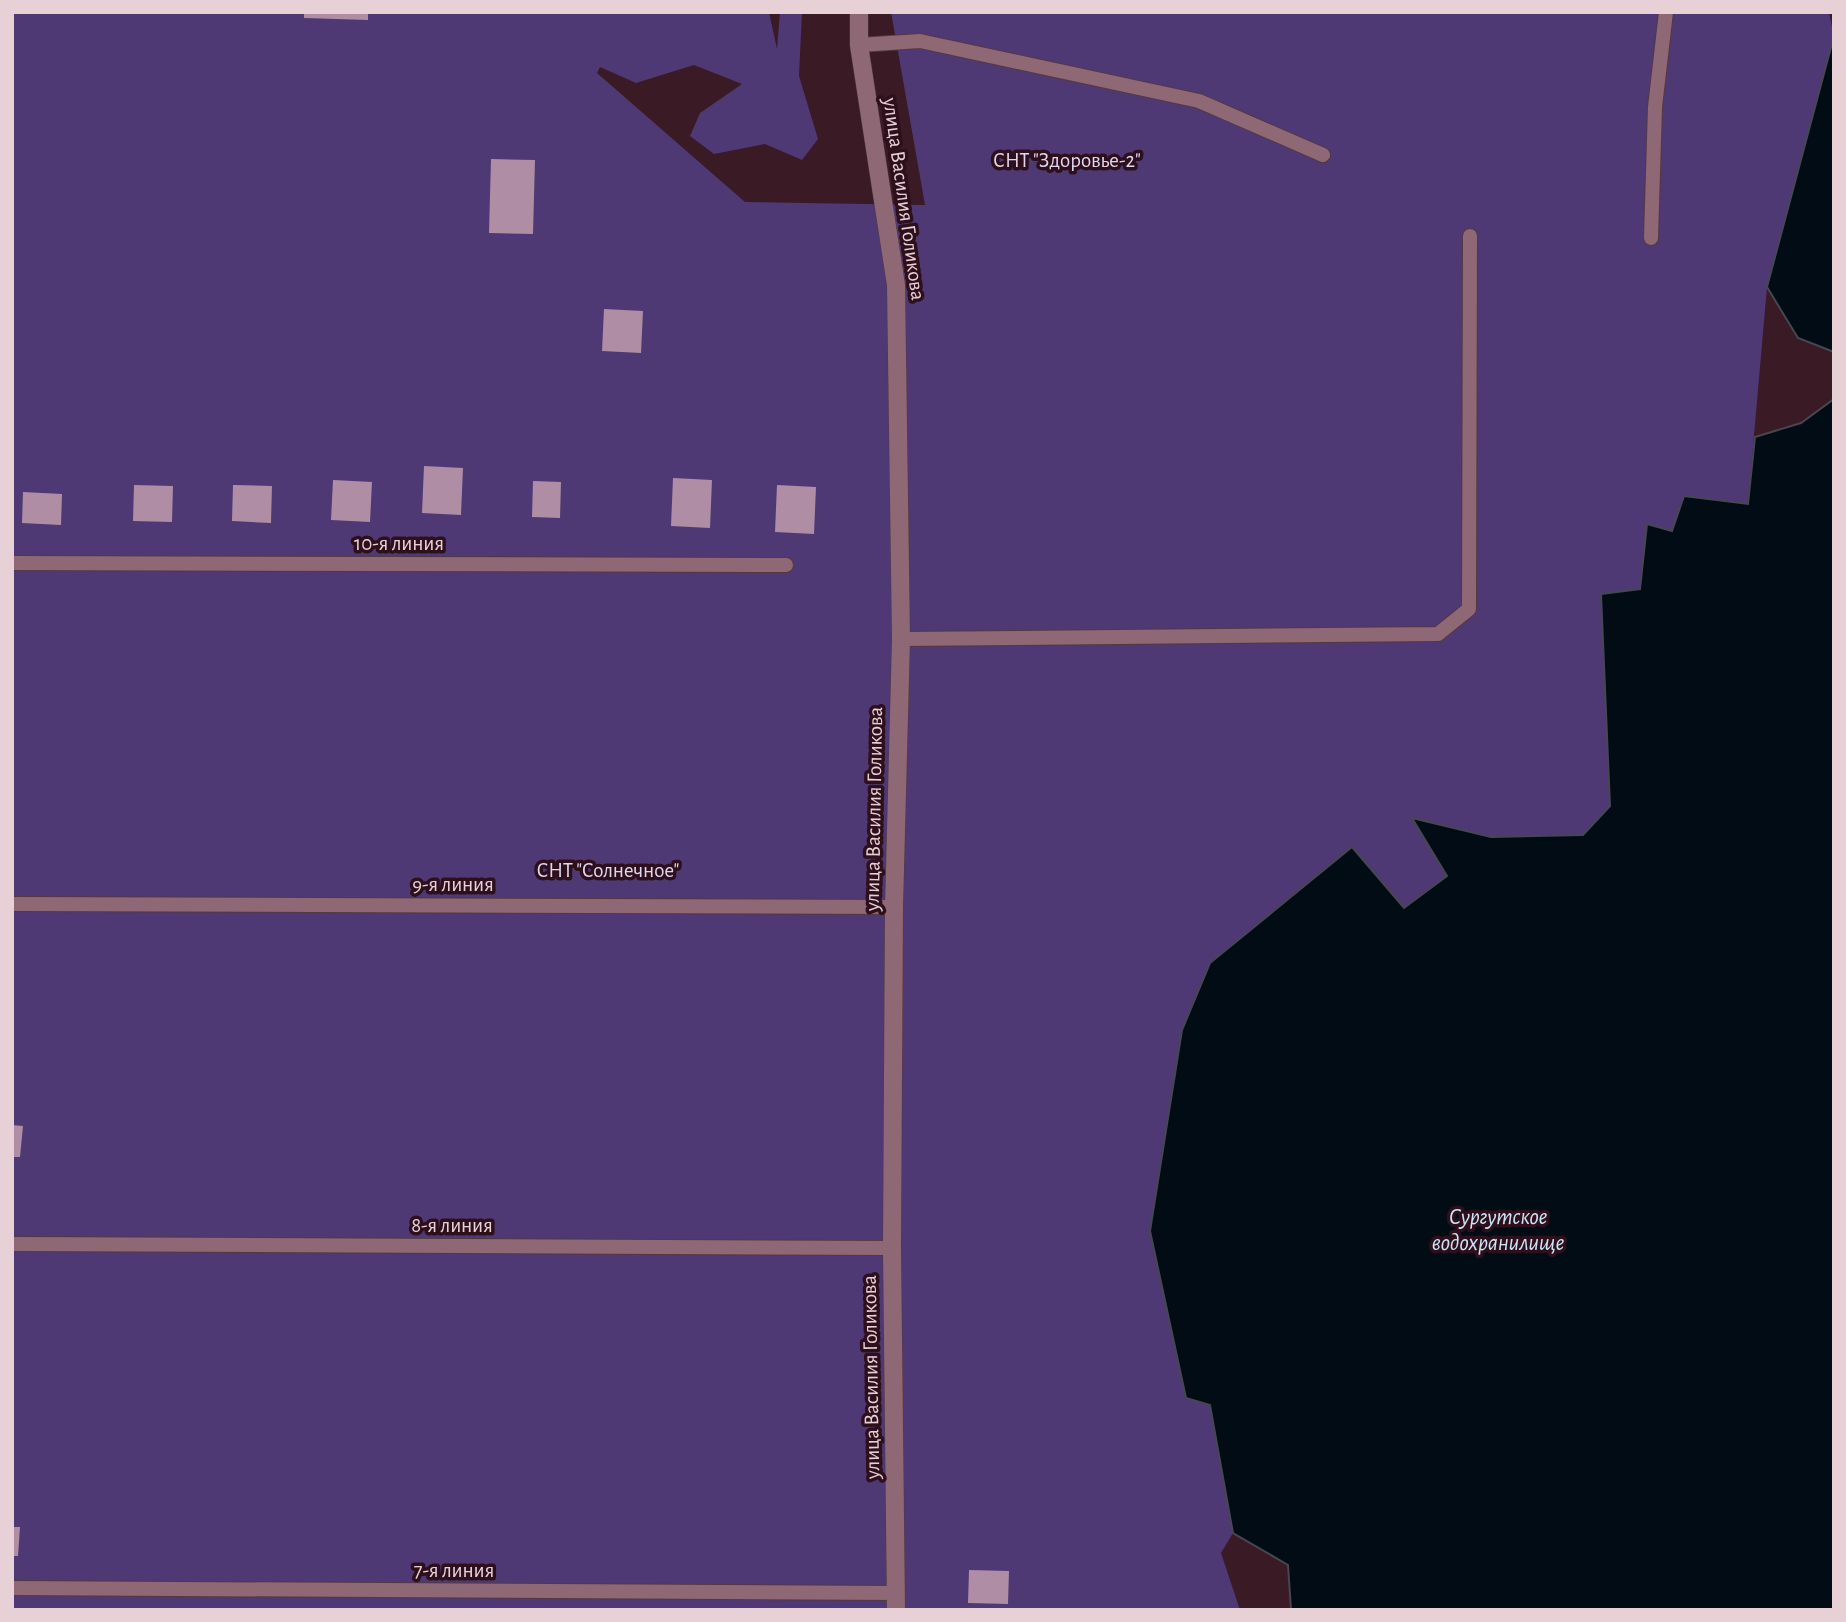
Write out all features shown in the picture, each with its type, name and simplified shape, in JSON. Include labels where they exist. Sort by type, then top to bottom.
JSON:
[{"type":"street","name":"улица Василия Голикова","points":[[859,12],[859,45],[896,285],[901,639],[894,906],[892,1248],[896,1602]]},
{"type":"lane","points":[[1651,237],[1655,107],[1666,12]]},
{"type":"lane","points":[[859,45],[920,41],[1199,101],[1323,155]]},
{"type":"lane","points":[[901,639],[1438,634],[1469,609],[1470,236]]},
{"type":"lane","name":"10-я линия","points":[[12,563],[786,565]]},
{"type":"lane","name":"9-я линия","points":[[12,904],[894,906]]},
{"type":"lane","name":"8-я линия","points":[[12,1244],[892,1248]]},
{"type":"lane","name":"7-я линия","points":[[12,1588],[896,1602]]},
{"type":"green space","name":"СНТ \"Солнечное\"","points":[[12,12],[769,12],[777,49],[780,12],[802,12],[799,76],[818,139],[802,160],[765,144],[714,154],[690,136],[700,113],[742,84],[694,65],[636,83],[600,67],[597,73],[745,202],[925,205],[891,12],[1829,12],[1834,36],[1767,287],[1748,504],[1672,531],[1647,525],[1640,589],[1601,594],[1610,807],[1583,835],[1491,837],[1412,819],[1447,876],[1404,908],[1352,847],[1210,963],[1182,1030],[1150,1231],[1210,1404],[1233,1533],[1221,1553],[1240,1610],[12,1610]]},
{"type":"water","points":[[1834,36],[1834,352],[1798,338],[1767,287]]},
{"type":"water","name":"Сургутское водохранилище","points":[[1834,399],[1834,1610],[1291,1610],[1288,1565],[1233,1533],[1210,1405],[1186,1398],[1150,1231],[1182,1030],[1210,963],[1352,847],[1404,908],[1447,876],[1412,818],[1491,837],[1583,835],[1610,806],[1601,594],[1640,589],[1647,524],[1672,531],[1684,496],[1748,504],[1755,437],[1801,423]]},
{"type":"building","points":[[304,12],[368,12],[368,20],[304,18]]},
{"type":"building","points":[[491,159],[535,160],[533,234],[489,233]]},
{"type":"building","points":[[604,309],[643,311],[641,353],[602,351]]},
{"type":"building","points":[[424,466],[463,468],[461,515],[422,513]]},
{"type":"building","points":[[673,478],[712,480],[710,528],[671,526]]},
{"type":"building","points":[[333,480],[372,482],[370,522],[331,520]]},
{"type":"building","points":[[533,481],[561,482],[560,518],[532,517]]},
{"type":"building","points":[[134,485],[173,486],[172,522],[133,521]]},
{"type":"building","points":[[233,485],[272,486],[271,523],[232,521]]},
{"type":"building","points":[[777,485],[816,487],[814,534],[775,532]]},
{"type":"building","points":[[23,492],[62,494],[61,525],[22,523]]},
{"type":"building","points":[[12,1125],[23,1126],[20,1157],[12,1157]]},
{"type":"building","points":[[12,1527],[20,1527],[18,1556],[12,1556]]},
{"type":"building","points":[[969,1570],[1009,1571],[1008,1604],[968,1603]]},
{"type":"park label","name":"СНТ \"Здоровье-2\"","points":[[1067,160]]}]
